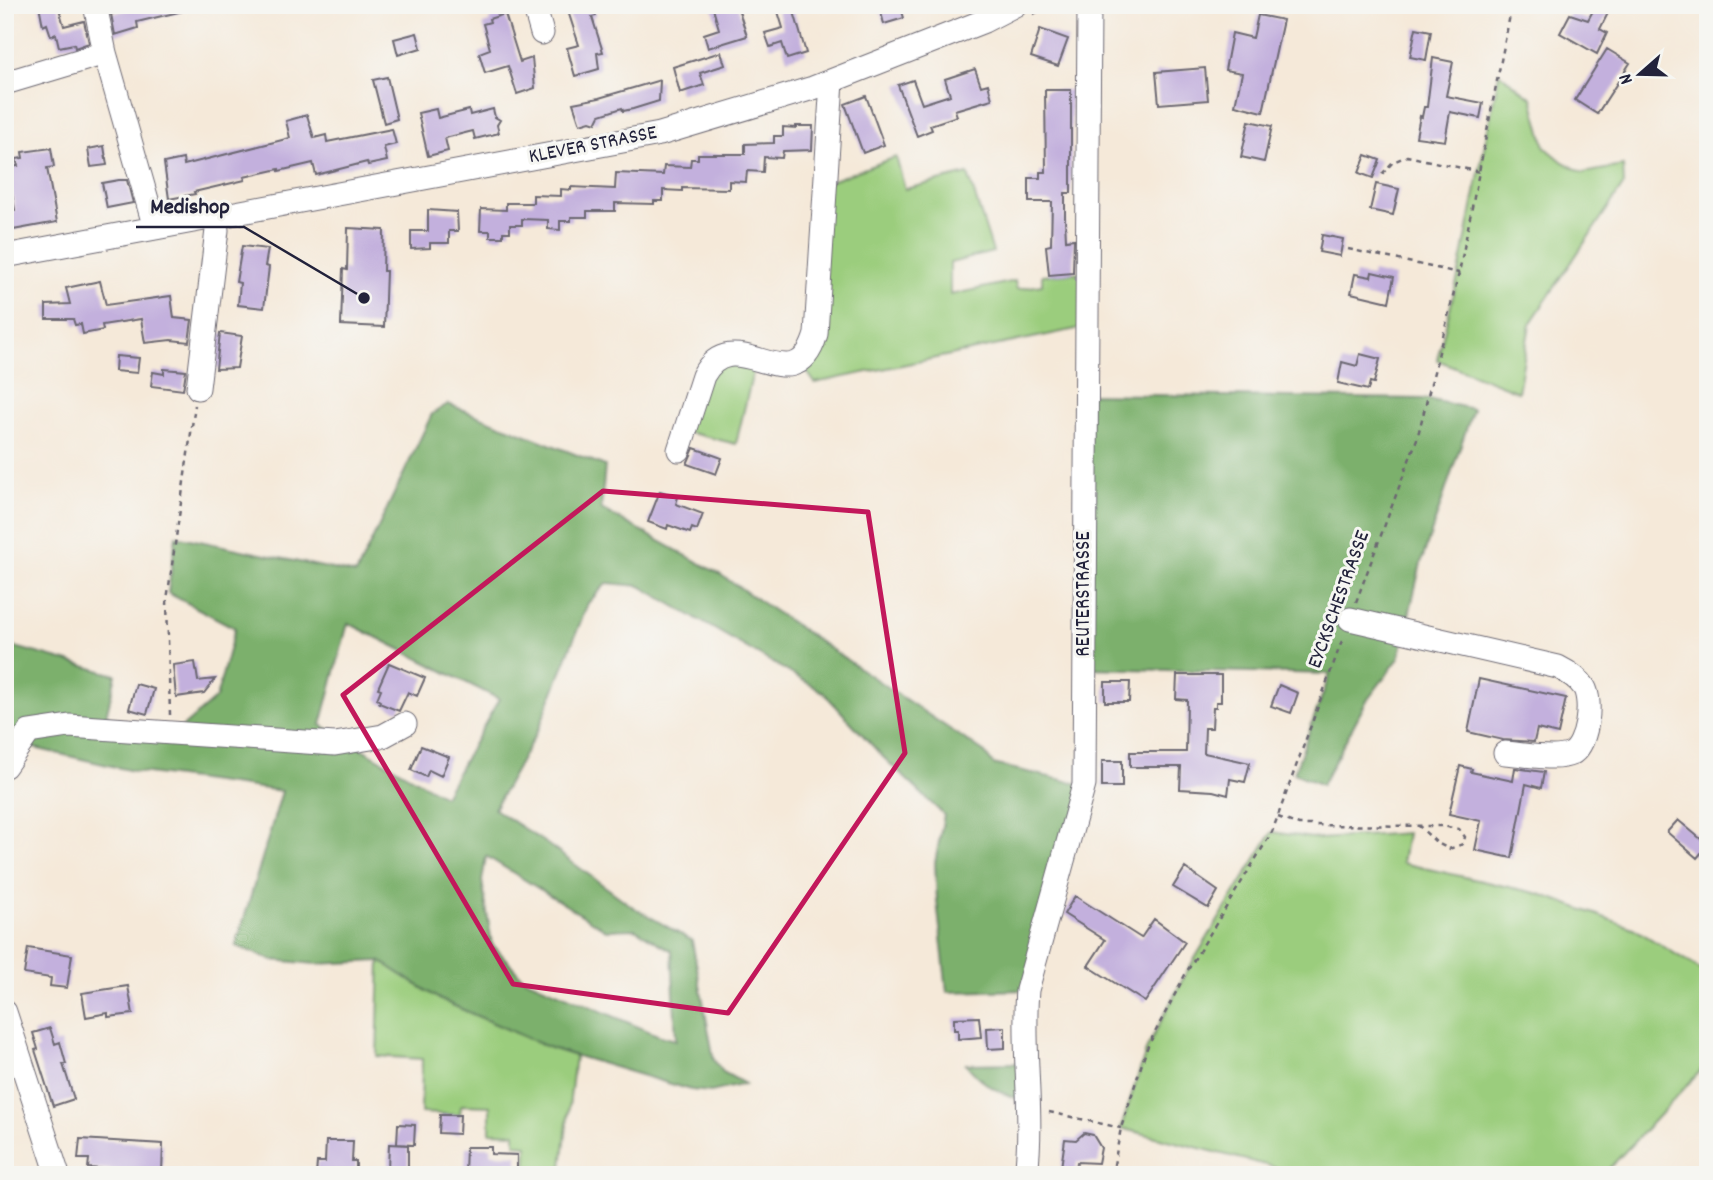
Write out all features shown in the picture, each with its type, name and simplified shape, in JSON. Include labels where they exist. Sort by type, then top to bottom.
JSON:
[{"type":"street","points":[[95,5],[105,53],[155,228]]},
{"type":"street","points":[[534,5],[542,33]]},
{"type":"street","name":"KLEVER STRASSE","points":[[5,256],[660,134],[832,81],[984,21],[1015,5]]},
{"type":"street","name":"REUTERSTRASSE","points":[[1026,1175],[1029,1108],[1025,1010],[1027,990],[1084,785],[1088,5]]},
{"type":"street","points":[[5,83],[105,53]]},
{"type":"street","points":[[678,450],[703,376],[708,366],[716,359],[736,354],[788,365],[800,362],[813,346],[824,223],[832,81]]},
{"type":"street","points":[[198,388],[217,230],[214,216]]},
{"type":"street","points":[[1350,620],[1558,667],[1578,681],[1584,688],[1588,706],[1581,742],[1576,751],[1560,757],[1505,753]]},
{"type":"street","points":[[5,766],[29,732],[69,726],[335,744],[383,736],[405,724]]},
{"type":"street","points":[[5,1012],[50,1172]]},
{"type":"path","name":"EYCKSCHESTRASSE","points":[[1112,1175],[1121,1128],[1147,1048],[1186,973],[1272,832],[1416,439],[1459,273],[1512,5]]},
{"type":"path","points":[[1382,174],[1393,162],[1407,156],[1480,172]]},
{"type":"path","points":[[1348,249],[1459,273]]},
{"type":"path","points":[[171,733],[167,600],[198,388]]},
{"type":"path","points":[[1278,817],[1300,825],[1419,826],[1459,829],[1465,836],[1463,844],[1450,849],[1437,843],[1419,826]]},
{"type":"path","points":[[1029,1108],[1121,1128]]},
{"type":"highlighted area","points":[[603,491],[868,512],[905,753],[728,1013],[513,984],[343,695]]},
{"type":"green space","points":[[1499,73],[1532,98],[1545,147],[1563,162],[1583,173],[1623,166],[1624,184],[1530,324],[1518,392],[1437,360],[1459,273]]},
{"type":"green space","points":[[896,157],[905,189],[968,174],[993,252],[950,263],[950,295],[1015,281],[1017,289],[1042,285],[1042,275],[1086,272],[1086,327],[815,383],[800,362],[807,356],[827,182]]},
{"type":"green space","points":[[708,355],[756,359],[736,444],[679,430]]},
{"type":"green space","points":[[1086,394],[1427,399],[1473,409],[1421,563],[1399,658],[1366,702],[1322,785],[1294,773],[1330,674],[1084,668]]},
{"type":"green space","points":[[448,404],[605,466],[601,509],[718,573],[985,753],[993,764],[1084,785],[1027,990],[947,992],[935,863],[944,815],[883,757],[823,692],[640,586],[607,583],[588,603],[539,728],[494,809],[633,907],[692,941],[714,1060],[723,1072],[745,1084],[711,1092],[691,1090],[550,1048],[441,1000],[380,961],[316,964],[272,960],[236,946],[282,791],[133,771],[30,747],[5,732],[5,644],[116,675],[106,716],[173,735],[216,698],[235,628],[168,593],[176,536],[356,574],[432,414]],"holes":[[[348,623],[499,699],[444,796],[321,725]],[[486,856],[606,930],[635,929],[672,951],[676,1040],[660,1036],[523,978],[492,944],[482,881]]]},
{"type":"green space","points":[[1272,832],[1319,839],[1407,833],[1402,863],[1540,894],[1633,928],[1708,974],[1708,1063],[1603,1175],[1305,1175],[1121,1128],[1147,1048],[1186,973]]},
{"type":"green space","points":[[380,961],[441,1000],[550,1048],[575,1056],[561,1175],[526,1175],[527,1145],[515,1144],[515,1133],[490,1132],[490,1106],[461,1105],[460,1115],[421,1113],[422,1059],[377,1056]]},
{"type":"green space","points":[[1019,1063],[1019,1099],[990,1086],[966,1064]]},
{"type":"building","points":[[39,5],[58,5],[64,26],[84,21],[89,43],[75,48],[74,44],[59,47],[56,34],[51,36],[47,24],[43,26]]},
{"type":"building","points":[[145,5],[186,5],[187,10],[137,22],[138,28],[115,35],[111,14]]},
{"type":"building","points":[[566,5],[592,5],[596,16],[592,17],[603,52],[597,53],[599,69],[575,76],[567,48],[579,45]]},
{"type":"building","points":[[712,5],[737,5],[747,36],[708,48],[704,34],[719,29]]},
{"type":"building","points":[[776,5],[792,5],[806,53],[787,59],[782,43],[770,47],[765,33],[783,28]]},
{"type":"building","points":[[879,5],[900,5],[904,18],[884,24]]},
{"type":"building","points":[[1596,5],[1612,5],[1600,29],[1607,33],[1597,54],[1560,33],[1570,14],[1588,20]]},
{"type":"building","points":[[505,14],[520,62],[532,58],[535,88],[517,94],[508,66],[485,73],[479,53],[490,49],[483,24]]},
{"type":"building","points":[[1258,15],[1283,20],[1263,112],[1235,105],[1242,73],[1225,70],[1232,33],[1253,38]]},
{"type":"building","points":[[1416,28],[1431,31],[1426,60],[1410,57]]},
{"type":"building","points":[[1040,29],[1068,39],[1058,66],[1031,57]]},
{"type":"building","points":[[417,33],[421,48],[398,55],[394,39]]},
{"type":"building","points":[[1607,49],[1630,63],[1597,114],[1575,100]]},
{"type":"building","points":[[721,52],[725,65],[700,73],[704,85],[680,93],[673,67]]},
{"type":"building","points":[[1433,58],[1453,62],[1446,96],[1483,103],[1480,118],[1450,112],[1445,141],[1416,137],[1420,116],[1422,117],[1424,107],[1427,107]]},
{"type":"building","points":[[1205,68],[1208,100],[1159,104],[1156,72]]},
{"type":"building","points":[[975,69],[981,86],[988,84],[992,99],[955,110],[957,116],[930,125],[932,130],[917,136],[898,85],[913,80],[922,104],[950,95],[945,79]]},
{"type":"building","points":[[387,77],[397,119],[384,123],[373,80]]},
{"type":"building","points":[[660,80],[659,101],[623,111],[622,108],[600,115],[596,123],[590,121],[580,124],[573,103]]},
{"type":"building","points":[[1045,90],[1071,90],[1071,193],[1065,193],[1065,219],[1066,240],[1074,239],[1073,273],[1049,275],[1046,246],[1051,245],[1052,202],[1029,202],[1029,178],[1040,178],[1040,172],[1046,172]]},
{"type":"building","points":[[866,96],[884,145],[863,153],[845,104]]},
{"type":"building","points":[[436,109],[438,118],[469,110],[470,115],[493,109],[495,117],[500,120],[497,125],[499,133],[475,139],[473,131],[445,138],[448,151],[428,156],[418,113]]},
{"type":"building","points":[[307,115],[314,138],[326,135],[327,142],[392,129],[396,144],[384,147],[387,161],[368,165],[367,162],[316,175],[313,163],[244,177],[245,180],[169,199],[164,163],[183,159],[184,165],[290,138],[286,121]]},
{"type":"building","points":[[1249,121],[1272,126],[1264,162],[1241,157]]},
{"type":"building","points":[[813,126],[812,150],[783,151],[782,158],[764,157],[763,172],[747,171],[746,182],[729,181],[729,189],[663,190],[663,201],[654,201],[654,204],[615,203],[615,211],[587,211],[587,217],[571,217],[571,221],[560,221],[560,230],[548,229],[548,220],[522,219],[522,225],[510,225],[510,232],[503,232],[503,237],[490,237],[490,231],[480,231],[481,209],[506,210],[506,203],[533,203],[533,195],[561,196],[561,189],[571,190],[571,187],[615,189],[616,173],[663,175],[664,166],[690,167],[691,159],[698,159],[698,154],[745,154],[745,144],[774,143],[774,136],[783,136],[783,127]]},
{"type":"building","points":[[104,146],[107,165],[91,167],[88,149]]},
{"type":"building","points":[[51,148],[54,167],[47,168],[57,222],[13,230],[9,211],[15,210],[7,168],[18,166],[16,159],[23,158],[22,152]]},
{"type":"building","points":[[1366,155],[1380,160],[1373,178],[1359,173]]},
{"type":"building","points":[[127,180],[133,203],[107,208],[102,183]]},
{"type":"building","points":[[1376,184],[1399,189],[1393,215],[1370,210]]},
{"type":"building","points":[[428,210],[457,212],[458,231],[449,231],[449,243],[430,243],[430,248],[411,249],[411,231],[428,231]]},
{"type":"building","points":[[348,228],[384,230],[384,327],[341,325]]},
{"type":"building","points":[[1322,235],[1343,239],[1340,256],[1319,252]]},
{"type":"building","points":[[242,246],[268,249],[265,266],[269,267],[264,308],[238,305],[240,283],[236,282]]},
{"type":"building","points":[[1372,272],[1394,277],[1389,302],[1351,293],[1355,274],[1371,277]]},
{"type":"building","points":[[100,281],[106,305],[171,296],[174,318],[192,320],[189,342],[171,340],[145,343],[141,319],[102,325],[103,330],[83,334],[81,324],[75,325],[73,319],[46,319],[46,305],[70,304],[66,288]]},
{"type":"building","points":[[220,333],[242,336],[237,368],[216,369]]},
{"type":"building","points":[[1360,354],[1380,359],[1374,383],[1370,382],[1368,390],[1338,383],[1342,362],[1357,366]]},
{"type":"building","points":[[116,356],[139,358],[137,373],[115,371]]},
{"type":"building","points":[[164,369],[186,371],[183,390],[151,386],[153,372],[164,374]]},
{"type":"building","points":[[694,448],[722,458],[716,474],[687,464]]},
{"type":"building","points":[[660,491],[678,497],[676,504],[703,514],[697,530],[692,528],[690,533],[668,525],[667,529],[648,522]]},
{"type":"building","points":[[195,662],[198,681],[215,679],[204,693],[176,697],[173,665]]},
{"type":"building","points":[[389,663],[425,678],[417,696],[408,692],[399,711],[379,703],[377,699],[381,689],[378,688]]},
{"type":"building","points":[[1177,675],[1221,675],[1221,702],[1216,702],[1216,707],[1213,707],[1212,728],[1205,728],[1204,753],[1250,763],[1245,782],[1230,779],[1228,795],[1213,791],[1180,789],[1181,767],[1130,767],[1130,752],[1186,752],[1187,700],[1176,699]]},
{"type":"building","points":[[1479,679],[1566,698],[1558,734],[1537,729],[1534,742],[1503,740],[1468,732]]},
{"type":"building","points":[[1105,682],[1130,682],[1129,702],[1105,702]]},
{"type":"building","points":[[136,684],[154,689],[147,714],[129,709]]},
{"type":"building","points":[[1279,685],[1298,693],[1291,713],[1271,706]]},
{"type":"building","points":[[421,746],[449,757],[441,776],[429,770],[426,777],[411,770]]},
{"type":"building","points":[[1102,761],[1122,761],[1122,787],[1102,787]]},
{"type":"building","points":[[1460,766],[1472,769],[1471,772],[1513,781],[1515,768],[1544,772],[1541,788],[1526,784],[1512,858],[1475,850],[1481,821],[1449,814]]},
{"type":"building","points":[[1678,820],[1708,845],[1697,858],[1667,832]]},
{"type":"building","points":[[1185,868],[1218,891],[1208,908],[1173,887]]},
{"type":"building","points":[[1075,896],[1141,938],[1154,919],[1185,942],[1145,1002],[1088,966],[1105,940],[1064,914]]},
{"type":"building","points":[[28,948],[72,955],[67,988],[50,986],[51,978],[24,974]]},
{"type":"building","points":[[128,986],[133,1014],[108,1017],[108,1013],[86,1017],[82,993]]},
{"type":"building","points":[[979,1017],[981,1037],[958,1039],[958,1030],[954,1030],[954,1018]]},
{"type":"building","points":[[1005,1027],[1005,1048],[988,1049],[987,1028]]},
{"type":"building","points":[[50,1028],[55,1044],[60,1042],[66,1064],[63,1064],[74,1099],[53,1106],[35,1050],[38,1049],[33,1033]]},
{"type":"building","points":[[440,1115],[460,1115],[459,1134],[439,1133]]},
{"type":"building","points":[[398,1124],[415,1125],[414,1145],[397,1144]]},
{"type":"building","points":[[1084,1133],[1093,1135],[1101,1148],[1098,1163],[1077,1162],[1075,1175],[1060,1175],[1065,1139],[1076,1140]]},
{"type":"building","points":[[80,1139],[163,1144],[162,1173],[88,1168],[89,1159],[78,1159]]},
{"type":"building","points":[[326,1141],[353,1141],[352,1161],[356,1161],[356,1175],[316,1175],[317,1162],[325,1162]]},
{"type":"building","points":[[389,1144],[408,1145],[408,1170],[388,1169]]},
{"type":"building","points":[[466,1147],[491,1147],[491,1154],[517,1155],[517,1175],[465,1174]]},
{"type":"place","name":"Medishop","points":[[364,298]]}]
